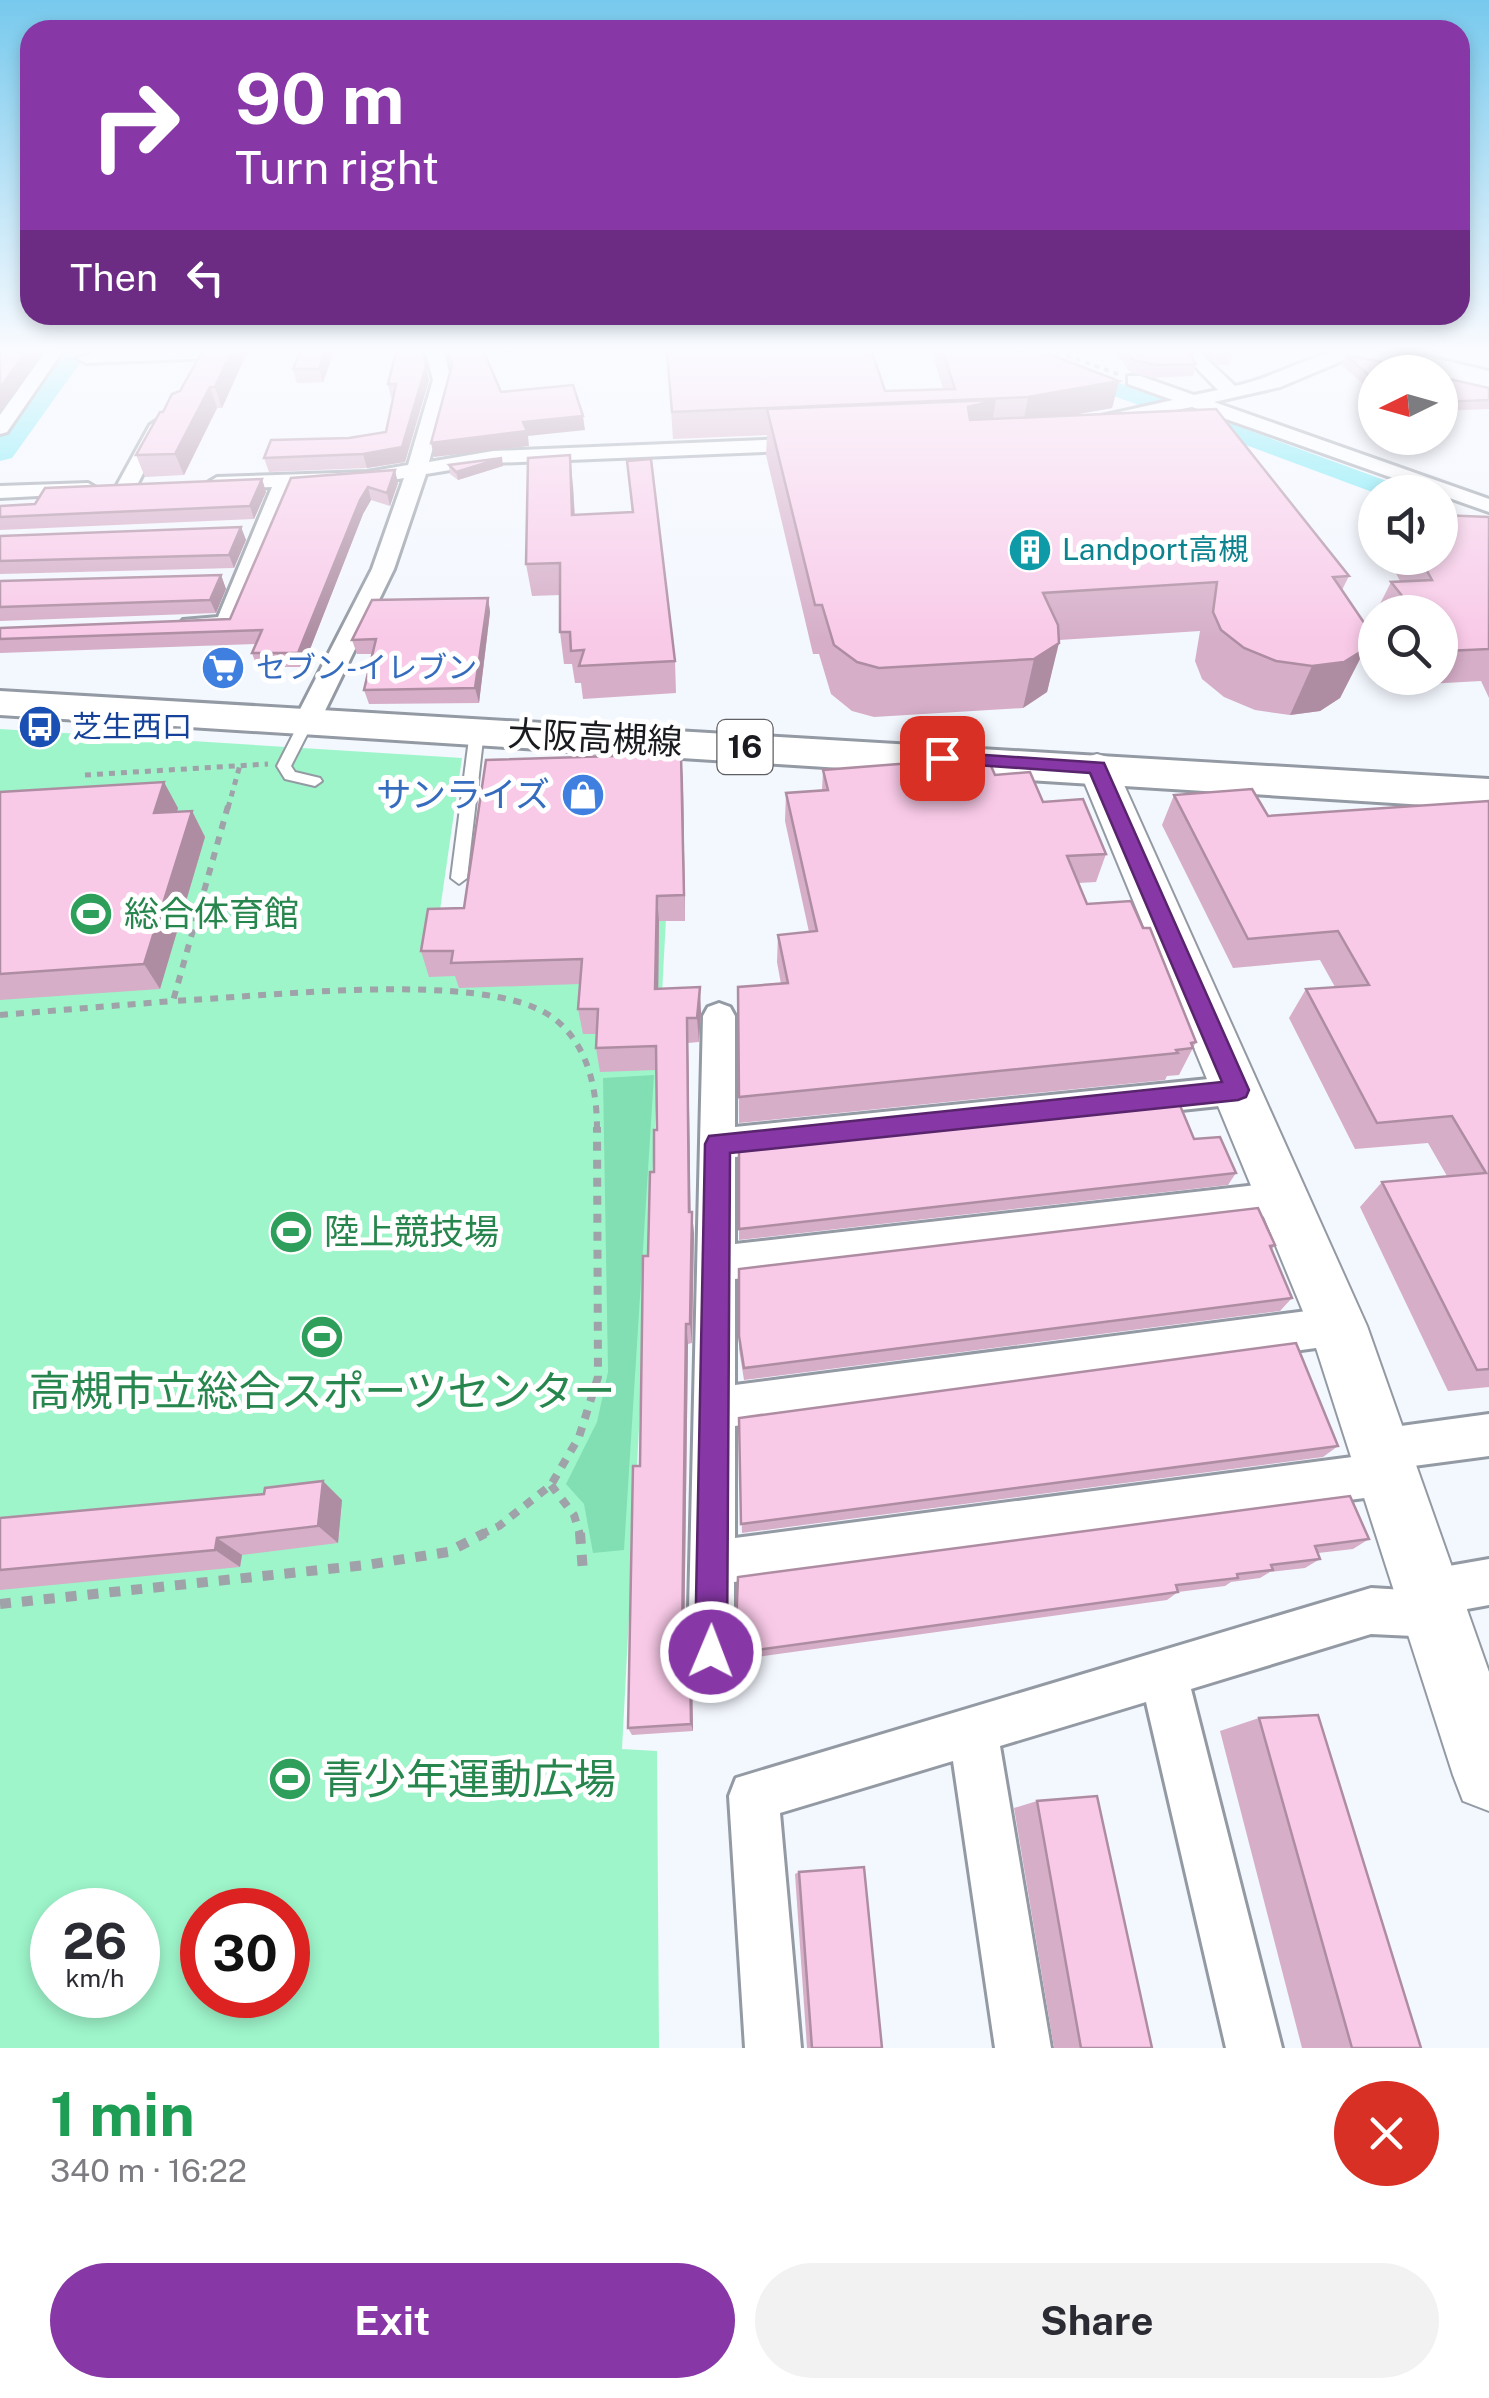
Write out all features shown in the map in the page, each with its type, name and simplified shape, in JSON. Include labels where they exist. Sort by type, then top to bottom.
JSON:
[{"type":"main road","name":"大阪高槻線","points":[[0,703],[1097,767],[1489,794]]},
{"type":"street","points":[[0,492],[135,487],[152,448]]},
{"type":"street","points":[[307,721],[382,569],[423,448]]},
{"type":"street","points":[[194,484],[367,478],[493,457],[725,448]]},
{"type":"street","points":[[1324,448],[1489,506]]},
{"type":"street","points":[[173,626],[227,624],[237,578],[256,530],[285,481]]},
{"type":"street","points":[[1097,767],[1338,1326],[1489,1774]]},
{"type":"street","points":[[711,1652],[719,1016]]},
{"type":"street","points":[[718,1144],[1238,1090]]},
{"type":"street","points":[[716,1264],[1284,1198]]},
{"type":"street","points":[[714,1408],[1338,1326]]},
{"type":"street","points":[[712,1563],[1383,1462],[1489,1435]]},
{"type":"street","points":[[773,2048],[754,1796],[1371,1611],[1430,1604],[1489,1582]]},
{"type":"street","points":[[1163,1674],[1254,2048]]},
{"type":"street","points":[[973,1731],[1023,2048]]},
{"type":"lane","points":[[307,721],[284,766],[290,776],[315,782]]},
{"type":"lane","points":[[459,878],[477,731]]},
{"type":"path","points":[[85,774],[280,763]]},
{"type":"path","points":[[174,1002],[240,766]]},
{"type":"path","points":[[0,1014],[437,989],[507,997],[549,1015],[574,1037],[590,1070],[596,1106],[598,1377],[578,1437],[550,1485],[499,1526],[448,1552],[366,1566],[0,1604]]},
{"type":"path","points":[[550,1485],[574,1511],[582,1543],[583,1572]]},
{"type":"green space","name":"高槻市立総合スポーツセンター","points":[[0,729],[462,758],[438,924],[666,918],[622,1749],[657,1751],[659,2048],[0,2048]]},
{"type":"green space","points":[[654,1075],[624,1550],[593,1553],[584,1504],[566,1484],[597,1422],[608,1372],[603,1078]]},
{"type":"water","points":[[1253,448],[1296,448],[1371,475],[1358,475],[1358,487]]},
{"type":"building","points":[[140,448],[178,448],[175,454],[136,455]]},
{"type":"building","points":[[268,448],[399,448],[363,454],[264,458]]},
{"type":"building","name":"Landport高槻","points":[[776,448],[1247,448],[1349,576],[1333,577],[1358,614],[1358,653],[1344,662],[1312,666],[1276,661],[1244,648],[1221,630],[1213,612],[1217,582],[1043,593],[1058,625],[1059,643],[1034,659],[879,668],[857,662],[834,645],[822,605],[815,605]]},
{"type":"building","points":[[570,455],[572,515],[633,512],[627,461],[651,459],[675,661],[579,666],[584,650],[571,651],[570,632],[560,632],[560,563],[526,564],[528,458]]},
{"type":"building","points":[[502,458],[456,472],[449,465]]},
{"type":"building","points":[[395,470],[387,493],[368,487],[360,500],[298,653],[252,653],[262,630],[0,639],[0,628],[230,619],[291,478]]},
{"type":"building","points":[[262,479],[250,506],[0,517],[0,506],[35,504],[45,488]]},
{"type":"building","points":[[1458,516],[1489,517],[1489,649],[1458,650],[1458,595],[1401,595],[1391,582],[1432,580],[1429,575],[1458,575]]},
{"type":"building","points":[[241,527],[229,555],[0,561],[0,536]]},
{"type":"building","points":[[221,575],[210,600],[0,607],[0,581]]},
{"type":"building","points":[[488,598],[475,688],[364,690],[376,639],[352,640],[372,600]]},
{"type":"building","points":[[681,754],[684,895],[657,896],[655,989],[700,987],[697,1018],[687,1018],[692,1212],[690,1324],[686,1324],[682,1642],[690,1662],[691,1724],[628,1728],[633,1466],[640,1466],[643,1256],[648,1256],[650,1172],[654,1172],[657,1130],[656,1046],[596,1048],[598,1009],[578,1009],[582,959],[451,963],[453,951],[421,951],[428,909],[464,908],[486,760]]},
{"type":"building","points":[[987,757],[995,775],[1030,772],[1043,802],[1083,799],[1106,854],[1067,856],[1087,904],[1131,901],[1143,928],[1150,928],[1196,1042],[1191,1043],[1193,1048],[1176,1050],[1178,1053],[739,1097],[738,987],[788,983],[778,935],[817,931],[786,793],[828,790],[823,770]]},
{"type":"building","name":"総合体育館","points":[[164,782],[154,813],[192,811],[144,964],[0,974],[0,792]]},
{"type":"building","points":[[1252,789],[1268,816],[1489,801],[1489,1369],[1477,1370],[1382,1182],[1486,1173],[1452,1116],[1377,1123],[1306,989],[1369,985],[1338,931],[1248,939],[1174,795]]},
{"type":"building","points":[[1179,1103],[1194,1139],[1220,1137],[1236,1173],[739,1229],[739,1149]]},
{"type":"building","points":[[1258,1208],[1292,1298],[744,1368],[739,1336],[739,1269]]},
{"type":"building","points":[[1296,1343],[1338,1446],[741,1524],[739,1418]]},
{"type":"building","points":[[323,1481],[318,1526],[217,1538],[215,1550],[0,1570],[0,1518],[264,1494],[265,1488]]},
{"type":"building","points":[[1350,1496],[1369,1539],[1315,1546],[1320,1559],[1271,1565],[1273,1570],[1237,1574],[1238,1578],[1176,1585],[1178,1592],[735,1653],[738,1577]]},
{"type":"building","points":[[1318,1715],[1421,2048],[1352,2048],[1259,1718]]},
{"type":"building","points":[[1097,1796],[1152,2048],[1081,2048],[1037,1801]]},
{"type":"building","points":[[864,1867],[882,2048],[812,2048],[799,1872]]},
{"type":"waterway","points":[[0,451],[3,448]]},
{"type":"place","name":"Landport高槻","points":[[1030,550]]},
{"type":"place","name":"セブン-イレブン","points":[[223,668]]},
{"type":"place","name":"芝生西口","points":[[40,727]]},
{"type":"place","name":"サンライズ","points":[[583,795]]},
{"type":"place","name":"総合体育館","points":[[91,914]]},
{"type":"place","name":"陸上競技場","points":[[291,1232]]},
{"type":"place","name":"高槻市立総合スポーツセンター","points":[[322,1337]]},
{"type":"place","name":"青少年運動広場","points":[[290,1779]]},
{"type":"route","points":[[711,1652],[718,1144],[1238,1090],[1097,767],[942,758]]}]
